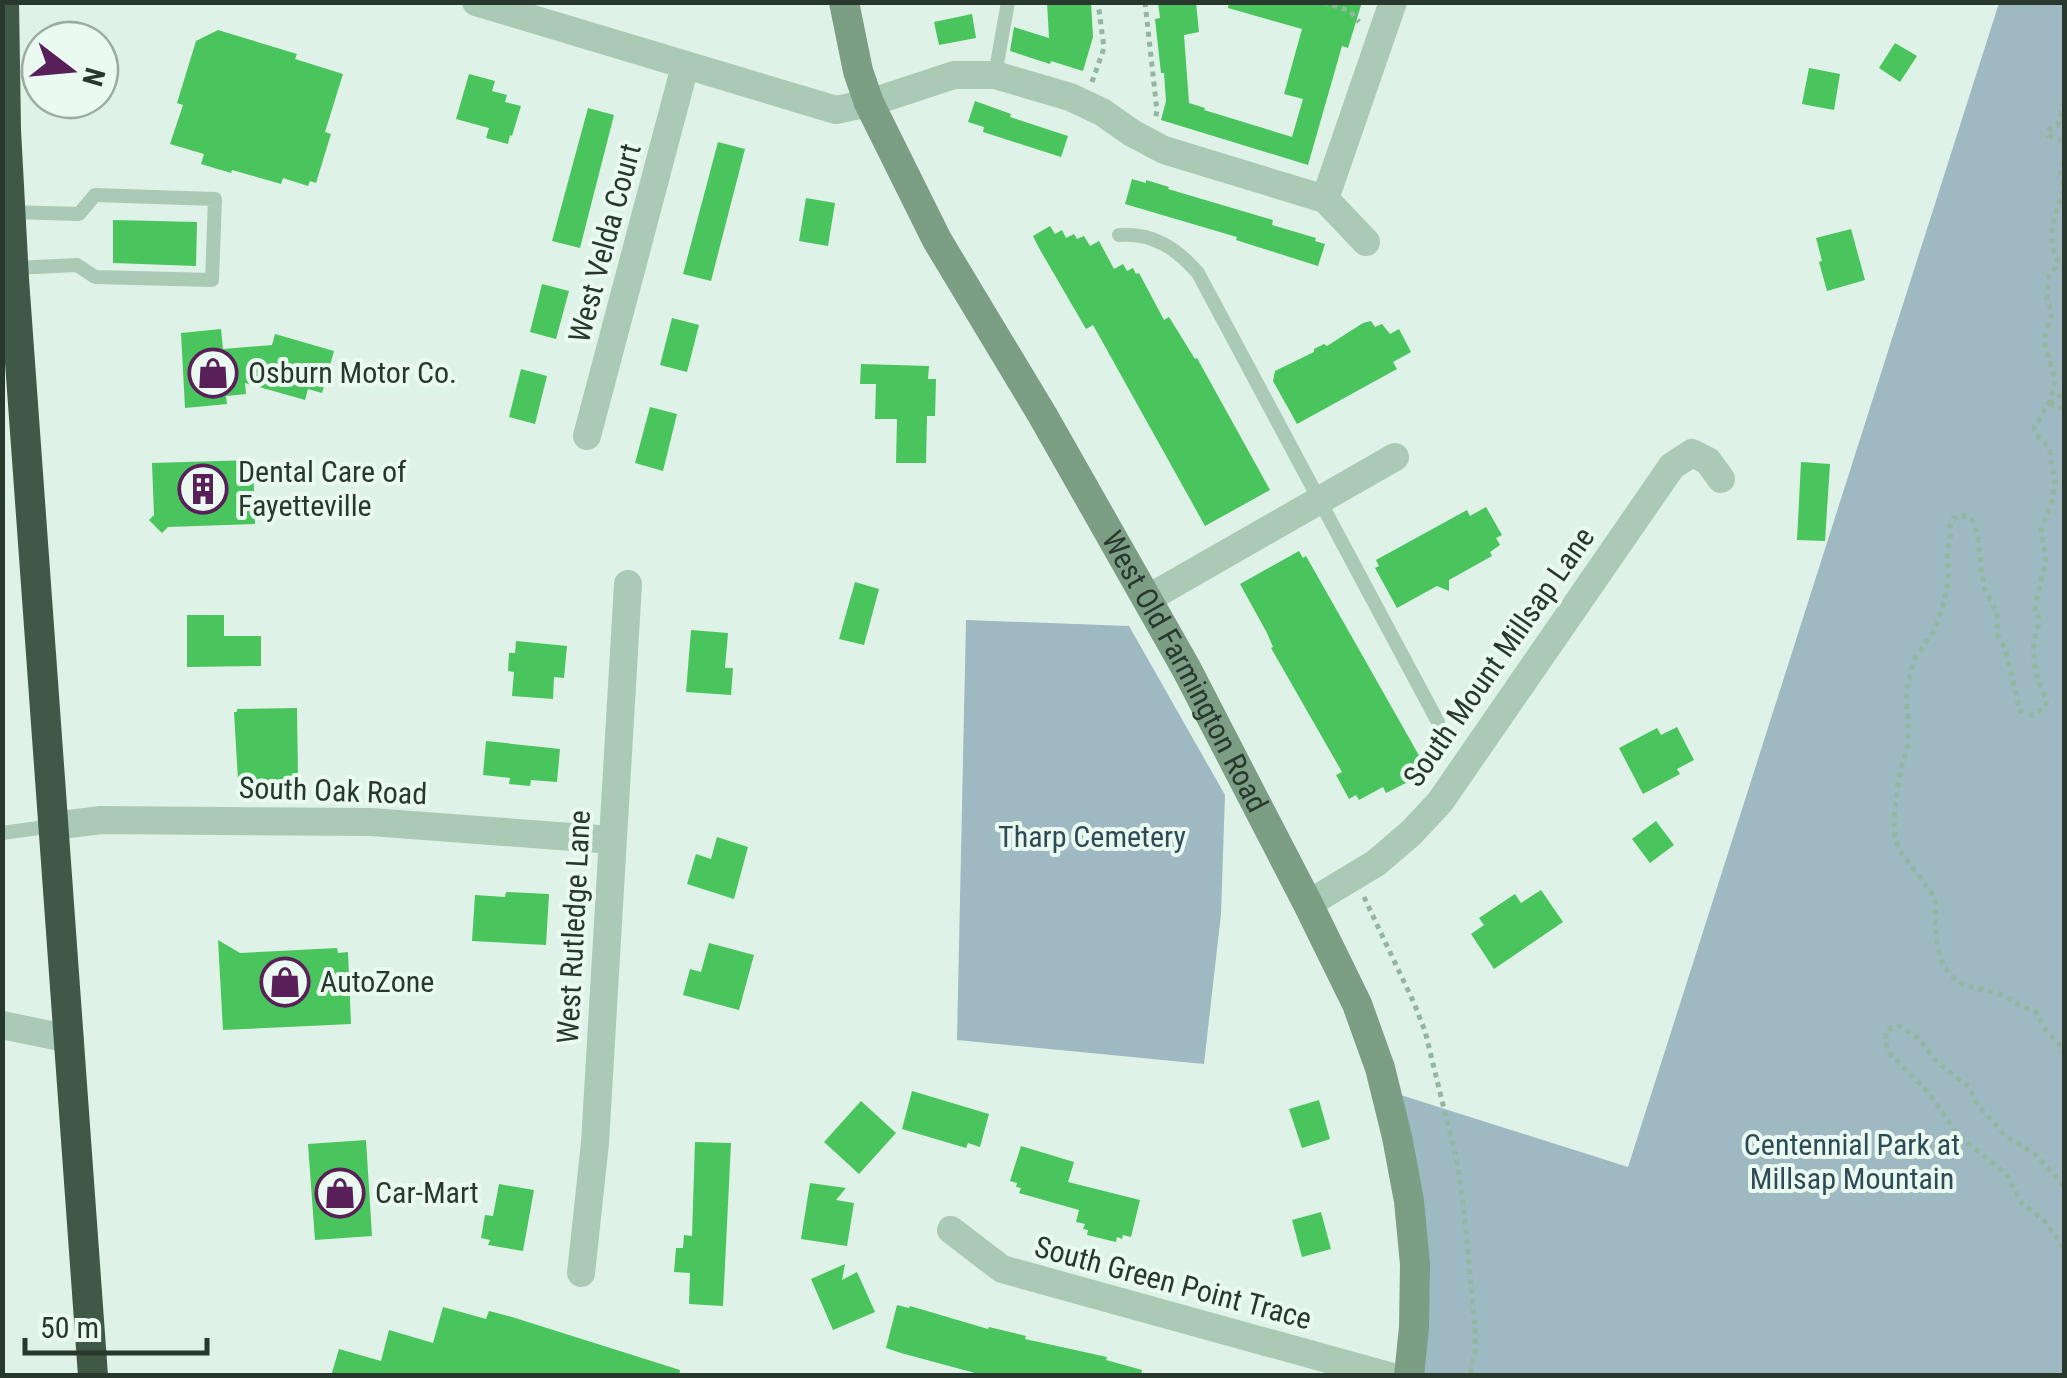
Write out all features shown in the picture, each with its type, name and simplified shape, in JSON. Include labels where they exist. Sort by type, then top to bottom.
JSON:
[{"type":"highway","points":[[4,2],[14,268],[94,1376]]},
{"type":"street","name":"West Old Farmington Road","points":[[844,2],[869,103],[936,240],[1043,416],[1186,668],[1357,1004],[1380,1068],[1409,1201],[1415,1264],[1409,1376]]},
{"type":"street","points":[[484,4],[836,110],[954,75],[995,74],[1070,97],[1164,150],[1325,199],[1366,242]]},
{"type":"street","points":[[1325,199],[1390,14]]},
{"type":"street","name":"West Velda Court","points":[[587,436],[685,66]]},
{"type":"street","name":"South Mount Millsap Lane","points":[[1308,904],[1376,863],[1411,834],[1440,802],[1672,466],[1692,453],[1708,461],[1721,479]]},
{"type":"street","points":[[1147,599],[1395,457]]},
{"type":"street","name":"West Rutledge Lane","points":[[581,1273],[595,1143],[628,584]]},
{"type":"street","name":"South Oak Road","points":[[53,826],[101,820],[371,822],[612,840]]},
{"type":"street","points":[[2,1025],[70,1039]]},
{"type":"street","name":"South Green Point Trace","points":[[951,1230],[1002,1270],[1389,1376]]},
{"type":"lane","points":[[995,74],[1008,2]]},
{"type":"lane","points":[[11,212],[79,214],[95,196],[215,199],[212,280],[95,277],[77,265],[14,268]]},
{"type":"lane","points":[[1119,235],[1166,243],[1180,252],[1198,273],[1438,722]]},
{"type":"lane","points":[[2,834],[53,826]]},
{"type":"path","points":[[1085,104],[1104,48],[1098,2]]},
{"type":"path","points":[[1144,2],[1157,111],[1150,142]]},
{"type":"path","points":[[1324,2],[1350,10],[1363,25],[1390,14]]},
{"type":"path","points":[[2064,102],[2058,125],[2049,130],[2048,136],[2059,139],[2064,149]]},
{"type":"path","points":[[2049,404],[2055,380],[2044,341],[2052,312],[2047,290],[2058,259],[2052,248],[2052,230],[2064,189],[2064,160]]},
{"type":"path","points":[[2064,372],[2058,398],[2041,414],[2034,428],[2050,447],[2056,482],[2041,530],[2046,560],[2035,606],[2039,618],[2034,664],[2047,701],[2045,707],[2033,715],[2020,710],[2005,648],[1998,636],[1997,612],[1984,587],[1977,533],[1967,516],[1953,519],[1944,602],[1935,629],[1914,660],[1907,688],[1908,744],[1894,818],[1900,850],[1935,900],[1939,956],[1951,976],[2036,1012],[2064,1054]]},
{"type":"path","points":[[2049,404],[2064,409]]},
{"type":"path","points":[[1354,876],[1425,1032],[1457,1162],[1475,1329],[1470,1376]]},
{"type":"path","points":[[2064,1186],[2034,1153],[2004,1135],[1968,1087],[1936,1061],[1918,1038],[1900,1026],[1888,1029],[1884,1042],[1890,1054],[1928,1092],[1959,1136],[2007,1175],[2022,1204],[2043,1219],[2064,1248]]},
{"type":"green space","name":"Centennial Park at Millsap Mountain","points":[[1999,3],[2064,3],[2064,1375],[1409,1375],[1414,1327],[1385,1090],[1628,1167]]},
{"type":"green space","name":"Tharp Cemetery","points":[[966,620],[1129,626],[1225,795],[1221,914],[1204,1064],[957,1040]]},
{"type":"building","points":[[1047,2],[1091,2],[1093,37],[1083,71],[1010,51],[1014,27],[1049,38]]},
{"type":"building","points":[[1158,2],[1196,2],[1199,32],[1184,35],[1189,103],[1292,137],[1303,99],[1284,94],[1302,29],[1228,8],[1229,2],[1362,2],[1348,48],[1342,46],[1308,165],[1161,120],[1166,101],[1155,19],[1160,18]]},
{"type":"building","points":[[972,14],[976,38],[939,45],[934,22]]},
{"type":"building","points":[[218,30],[297,54],[295,59],[343,74],[325,132],[331,134],[316,183],[310,181],[308,186],[283,178],[281,184],[232,170],[231,173],[201,164],[204,154],[170,144],[183,105],[177,103],[196,41]]},
{"type":"building","points":[[1895,43],[1917,56],[1900,82],[1879,68]]},
{"type":"building","points":[[1809,68],[1840,74],[1834,110],[1802,104]]},
{"type":"building","points":[[469,74],[495,81],[492,91],[507,95],[505,102],[521,106],[508,144],[486,138],[489,128],[456,119]]},
{"type":"building","points":[[975,101],[1068,136],[1061,157],[983,132],[984,127],[968,122]]},
{"type":"building","points":[[588,108],[614,115],[580,248],[552,241]]},
{"type":"building","points":[[718,142],[745,149],[711,281],[683,274]]},
{"type":"building","points":[[1132,179],[1273,220],[1272,225],[1316,238],[1315,241],[1325,244],[1318,266],[1125,204]]},
{"type":"building","points":[[806,198],[835,203],[828,246],[799,241]]},
{"type":"building","points":[[113,220],[197,222],[196,266],[113,263]]},
{"type":"building","points":[[1050,226],[1055,234],[1062,230],[1066,238],[1074,234],[1077,239],[1084,236],[1090,246],[1099,241],[1114,269],[1123,264],[1127,271],[1133,268],[1139,273],[1164,320],[1169,317],[1197,358],[1270,490],[1205,526],[1093,325],[1086,329],[1039,248],[1033,236]]},
{"type":"building","points":[[1851,229],[1865,280],[1827,291],[1816,238]]},
{"type":"building","points":[[542,284],[569,291],[556,339],[530,332]]},
{"type":"building","points":[[672,318],[699,325],[687,372],[660,365]]},
{"type":"building","points":[[1371,321],[1375,327],[1382,324],[1390,334],[1399,329],[1411,352],[1393,362],[1397,369],[1297,424],[1273,381],[1275,371]]},
{"type":"building","points":[[221,329],[223,349],[272,345],[275,334],[334,351],[322,393],[308,389],[305,400],[245,383],[246,394],[226,396],[227,404],[185,408],[181,333]]},
{"type":"building","points":[[861,364],[929,366],[928,379],[936,379],[935,416],[927,416],[926,463],[896,463],[897,419],[875,419],[876,384],[860,384]]},
{"type":"building","points":[[521,369],[547,376],[535,424],[509,417]]},
{"type":"building","points":[[650,407],[677,414],[663,471],[635,463]]},
{"type":"building","name":"Dental Care of Fayetteville","points":[[253,460],[255,524],[168,527],[162,533],[149,520],[154,515],[152,463]]},
{"type":"building","points":[[1801,462],[1830,464],[1825,541],[1797,540]]},
{"type":"building","points":[[1486,507],[1502,535],[1496,538],[1500,545],[1490,552],[1492,556],[1449,580],[1449,591],[1437,586],[1397,608],[1375,568],[1379,566],[1376,560],[1467,510],[1470,516]]},
{"type":"building","points":[[1299,551],[1303,558],[1306,556],[1421,759],[1413,764],[1416,769],[1405,776],[1408,782],[1386,793],[1383,787],[1359,800],[1356,795],[1349,799],[1336,775],[1342,772],[1271,648],[1240,584]]},
{"type":"building","points":[[855,582],[879,589],[864,645],[839,639]]},
{"type":"building","points":[[187,615],[224,615],[224,636],[261,636],[261,666],[187,667]]},
{"type":"building","points":[[691,630],[728,633],[725,668],[733,668],[731,695],[686,692]]},
{"type":"building","points":[[516,641],[567,646],[564,678],[554,677],[553,699],[512,696],[514,672],[508,671],[509,653],[515,653]]},
{"type":"building","points":[[297,708],[298,779],[256,783],[238,780],[234,712]]},
{"type":"building","points":[[1677,727],[1694,760],[1677,769],[1680,774],[1643,794],[1619,748],[1657,728],[1661,735]]},
{"type":"building","points":[[486,741],[560,749],[557,782],[531,780],[530,786],[509,784],[510,778],[483,775]]},
{"type":"building","points":[[1656,821],[1674,845],[1650,863],[1632,839]]},
{"type":"building","points":[[717,837],[748,847],[734,899],[687,884],[696,854],[711,859]]},
{"type":"building","points":[[1541,890],[1563,922],[1494,969],[1471,934],[1484,925],[1479,918],[1515,894],[1521,903]]},
{"type":"building","points":[[506,892],[549,894],[546,945],[472,941],[475,895],[505,897]]},
{"type":"building","name":"AutoZone","points":[[218,940],[240,953],[337,948],[338,953],[348,952],[351,1024],[223,1030]]},
{"type":"building","points":[[709,943],[754,955],[739,1010],[683,995],[690,969],[701,972]]},
{"type":"building","points":[[912,1091],[989,1114],[980,1147],[968,1143],[966,1148],[902,1129]]},
{"type":"building","points":[[1319,1100],[1330,1139],[1302,1148],[1289,1109]]},
{"type":"building","points":[[861,1101],[896,1133],[859,1174],[824,1142]]},
{"type":"building","name":"Car-Mart","points":[[366,1140],[372,1236],[315,1240],[308,1144]]},
{"type":"building","points":[[695,1142],[731,1143],[723,1306],[689,1304],[690,1273],[674,1272],[676,1248],[683,1248],[684,1235],[692,1236]]},
{"type":"building","points":[[1021,1146],[1074,1162],[1068,1182],[1140,1200],[1131,1237],[1117,1237],[1116,1242],[1087,1235],[1085,1224],[1076,1222],[1079,1210],[1019,1193],[1021,1188],[1010,1181]]},
{"type":"building","points":[[810,1183],[846,1188],[836,1200],[854,1203],[847,1246],[801,1239]]},
{"type":"building","points":[[499,1184],[534,1190],[523,1251],[488,1245],[490,1240],[481,1238],[485,1215],[493,1216]]},
{"type":"building","points":[[1321,1212],[1331,1249],[1302,1257],[1292,1220]]},
{"type":"building","points":[[845,1264],[842,1280],[857,1272],[875,1312],[833,1330],[811,1279]]},
{"type":"building","points":[[897,1305],[1107,1357],[1106,1360],[1142,1370],[1141,1376],[986,1376],[901,1353],[886,1348]]},
{"type":"building","points":[[443,1307],[486,1319],[489,1311],[512,1317],[680,1370],[679,1376],[331,1376],[339,1349],[381,1361],[389,1330],[433,1343]]},
{"type":"place","name":"Osburn Motor Co.","points":[[213,373]]},
{"type":"place","name":"Dental Care of Fayetteville","points":[[203,489]]},
{"type":"place","name":"AutoZone","points":[[285,982]]},
{"type":"place","name":"Car-Mart","points":[[340,1193]]}]
